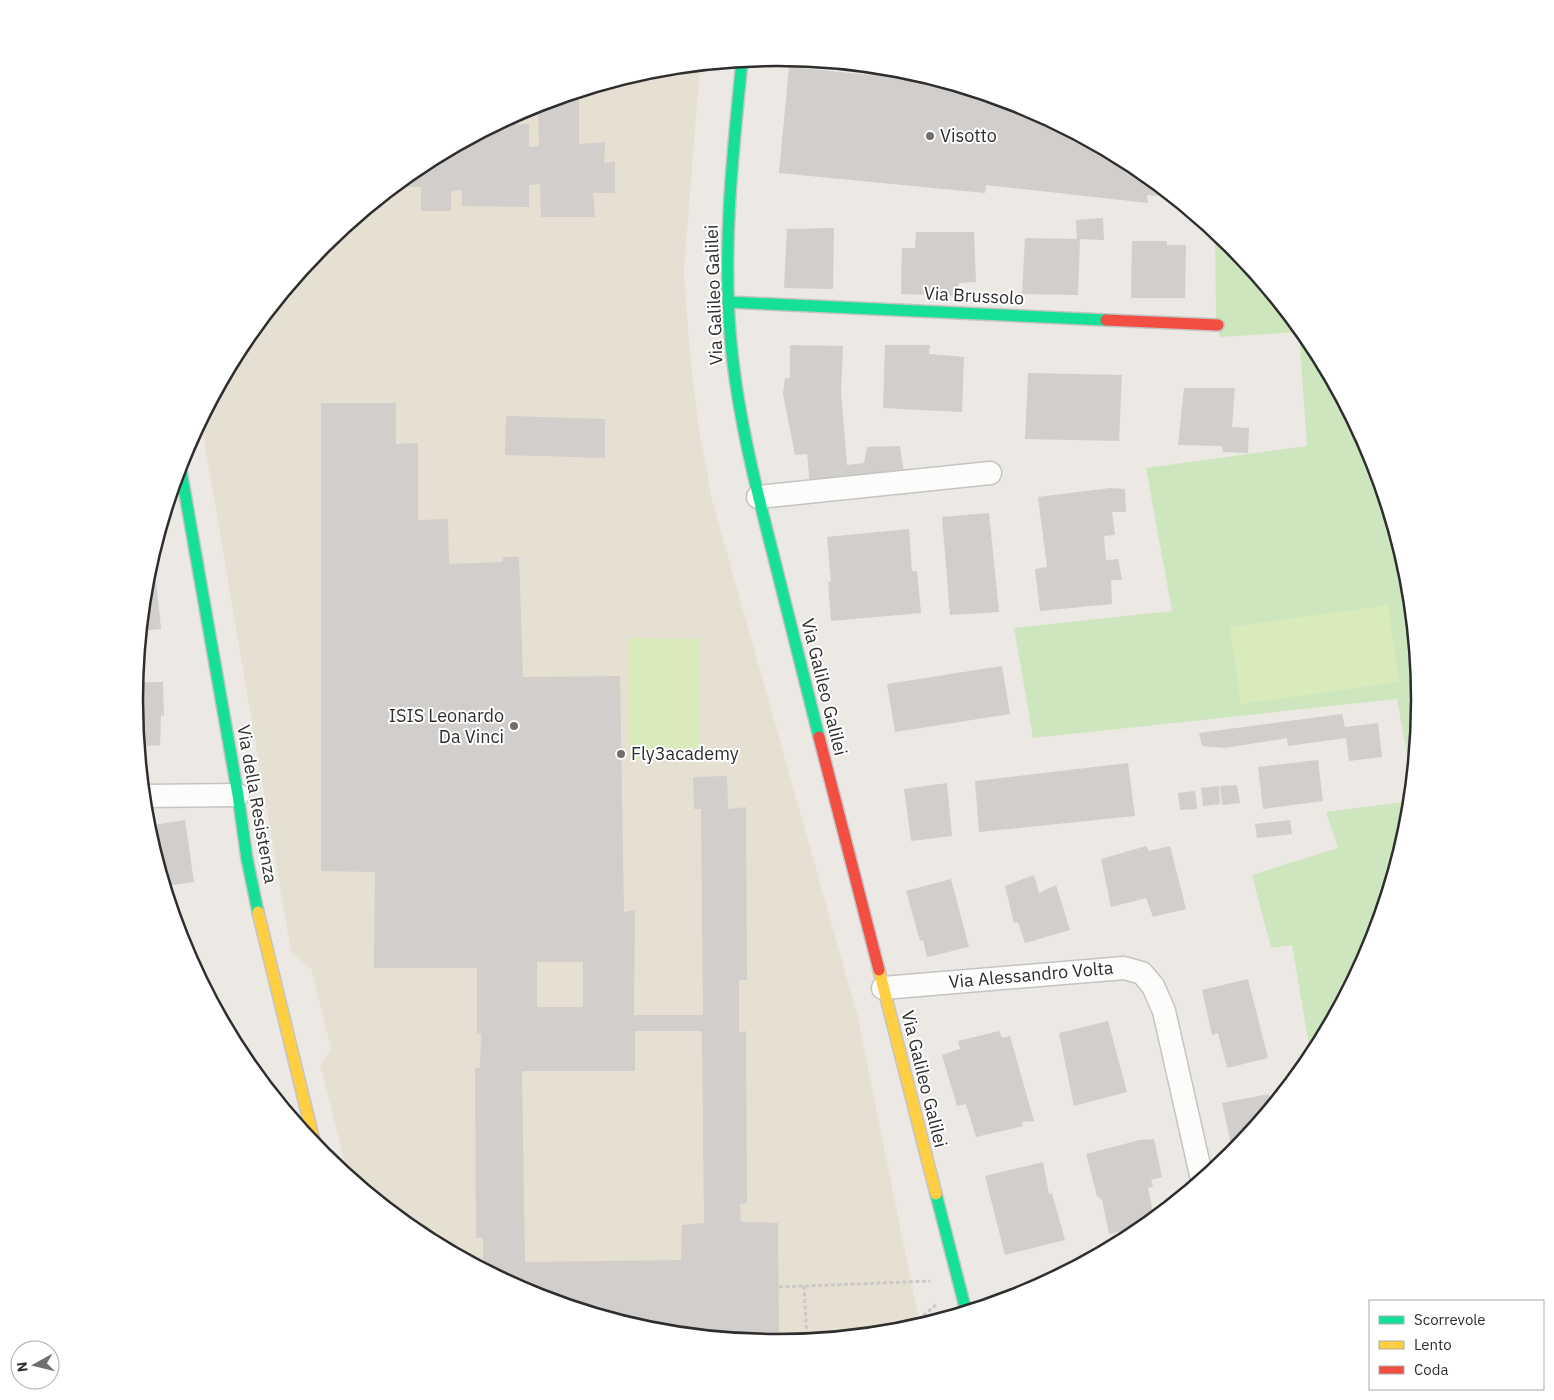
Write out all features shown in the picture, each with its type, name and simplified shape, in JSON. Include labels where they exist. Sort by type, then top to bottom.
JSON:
[{"type":"street","name":"Via Galileo Galilei","points":[[741,68],[729,197],[727,253],[728,302],[739,407],[758,497],[964,1305]]},
{"type":"street","name":"Via Brussolo","points":[[728,302],[1218,325]]},
{"type":"street","points":[[758,497],[990,473]]},
{"type":"street","name":"Via della Resistenza","points":[[183,480],[238,795],[247,859],[263,938],[311,1129]]},
{"type":"street","points":[[151,796],[238,795]]},
{"type":"street","name":"Via Alessandro Volta","points":[[883,988],[1124,968],[1142,973],[1153,986],[1164,1011],[1200,1171]]},
{"type":"path","points":[[779,1287],[957,1280]]},
{"type":"path","points":[[804,1286],[807,1333]]},
{"type":"shaded area","name":"ISIS Leonardo Da Vinci","points":[[699,71],[684,270],[689,343],[698,423],[712,500],[857,1014],[918,1315],[913,1319],[901,1322],[818,1332],[777,1334],[694,1328],[653,1322],[573,1300],[534,1286],[460,1249],[391,1203],[345,1163],[320,1065],[331,1049],[311,969],[291,952],[203,433],[228,383],[274,314],[329,252],[391,197],[460,151],[534,114],[613,88],[653,78]]},
{"type":"green space","points":[[1215,243],[1253,282],[1293,332],[1220,337],[1216,317]]},
{"type":"green space","points":[[1300,342],[1326,383],[1363,457],[1389,536],[1399,576],[1409,659],[1411,700],[1408,757],[1397,699],[1033,738],[1014,628],[1172,611],[1146,468],[1307,446]]},
{"type":"green space","points":[[1388,605],[1399,682],[1241,704],[1230,627]]},
{"type":"green space","points":[[630,638],[699,639],[699,759],[630,759]]},
{"type":"green space","points":[[1402,802],[1389,864],[1363,943],[1326,1017],[1309,1044],[1292,945],[1271,948],[1252,875],[1338,848],[1326,812]]},
{"type":"building","name":"Visotto","points":[[789,67],[901,78],[981,100],[1020,114],[1094,151],[1162,196],[1147,195],[1148,203],[986,185],[985,193],[779,173]]},
{"type":"building","points":[[572,100],[579,100],[579,144],[605,142],[604,163],[615,162],[615,193],[593,193],[595,217],[541,217],[540,184],[529,185],[529,207],[462,206],[462,190],[451,191],[451,211],[421,211],[421,187],[405,187],[460,151],[512,125],[529,124],[529,147],[539,146],[538,112]]},
{"type":"building","points":[[1103,218],[1104,240],[1080,239],[1078,295],[1022,294],[1025,238],[1077,239],[1076,220]]},
{"type":"building","points":[[834,228],[833,289],[784,288],[787,229]]},
{"type":"building","points":[[916,232],[974,232],[976,282],[959,283],[958,296],[901,294],[902,248],[915,248]]},
{"type":"building","points":[[1132,241],[1167,241],[1167,245],[1186,245],[1185,298],[1131,298]]},
{"type":"building","points":[[790,345],[843,346],[841,392],[847,465],[864,463],[867,447],[900,446],[904,474],[810,485],[807,454],[795,455],[783,394],[785,378],[790,378]]},
{"type":"building","points":[[885,345],[930,345],[929,354],[964,357],[962,412],[883,408]]},
{"type":"building","points":[[1028,373],[1122,375],[1119,441],[1025,439]]},
{"type":"building","points":[[1184,388],[1235,388],[1232,427],[1249,428],[1248,453],[1223,452],[1222,446],[1178,445]]},
{"type":"building","points":[[321,403],[396,403],[396,444],[418,443],[418,520],[448,519],[449,564],[503,562],[503,557],[519,557],[523,677],[620,676],[624,912],[635,910],[634,1015],[703,1015],[701,809],[694,809],[693,777],[727,776],[728,809],[746,807],[747,980],[739,980],[739,1032],[746,1031],[747,1203],[740,1204],[741,1222],[778,1223],[779,1334],[736,1332],[653,1322],[573,1300],[534,1286],[483,1261],[483,1238],[476,1238],[475,1068],[480,1068],[481,1034],[477,1033],[477,968],[374,968],[375,872],[321,871]],"holes":[[[537,962],[583,962],[583,1007],[537,1007]],[[635,1031],[702,1031],[704,1223],[682,1225],[681,1260],[525,1262],[522,1071],[635,1071]]]},
{"type":"building","points":[[506,416],[605,419],[605,458],[505,455]]},
{"type":"building","points":[[1110,488],[1125,489],[1126,512],[1112,512],[1115,535],[1104,536],[1106,560],[1118,559],[1122,580],[1111,580],[1112,604],[1040,611],[1035,569],[1047,567],[1038,497]]},
{"type":"building","points":[[989,513],[999,612],[950,615],[942,517]]},
{"type":"building","points":[[909,529],[912,571],[917,571],[921,613],[831,621],[828,582],[831,581],[827,537]]},
{"type":"building","points":[[154,580],[156,580],[161,629],[148,630],[149,617]]},
{"type":"building","points":[[1002,666],[1010,714],[895,732],[887,684]]},
{"type":"building","points":[[144,682],[163,682],[164,716],[161,715],[160,745],[145,746]]},
{"type":"building","points":[[1342,714],[1345,727],[1378,723],[1382,757],[1349,761],[1346,738],[1288,746],[1287,738],[1224,748],[1202,746],[1199,733]]},
{"type":"building","points":[[1318,760],[1323,801],[1263,809],[1258,767]]},
{"type":"building","points":[[1128,763],[1135,816],[979,832],[975,781]]},
{"type":"building","points":[[947,783],[952,836],[911,841],[904,789]]},
{"type":"building","points":[[1237,785],[1240,803],[1222,805],[1220,786]]},
{"type":"building","points":[[1219,786],[1220,804],[1203,806],[1201,788]]},
{"type":"building","points":[[1195,791],[1197,809],[1180,810],[1178,793]]},
{"type":"building","points":[[185,820],[194,882],[171,885],[155,825]]},
{"type":"building","points":[[1290,820],[1292,834],[1257,838],[1255,824]]},
{"type":"building","points":[[1146,846],[1149,851],[1170,846],[1186,909],[1153,917],[1146,898],[1111,907],[1101,859]]},
{"type":"building","points":[[1034,875],[1039,893],[1056,885],[1070,930],[1025,943],[1018,922],[1014,923],[1005,886]]},
{"type":"building","points":[[951,879],[969,947],[927,957],[923,940],[920,941],[906,891]]},
{"type":"building","points":[[1248,979],[1268,1058],[1227,1068],[1218,1033],[1212,1035],[1202,990]]},
{"type":"building","points":[[1108,1021],[1127,1092],[1074,1106],[1059,1033]]},
{"type":"building","points":[[999,1031],[1002,1038],[1010,1036],[1034,1121],[1022,1122],[1023,1126],[976,1137],[966,1104],[957,1106],[942,1055],[960,1049],[958,1041]]},
{"type":"building","points":[[1269,1094],[1270,1098],[1231,1142],[1222,1103]]},
{"type":"building","points":[[1154,1139],[1162,1177],[1151,1180],[1153,1187],[1148,1188],[1152,1210],[1123,1231],[1109,1234],[1102,1200],[1097,1196],[1086,1154],[1140,1140]]},
{"type":"building","points":[[1043,1162],[1049,1194],[1052,1193],[1065,1240],[1005,1255],[985,1176]]},
{"type":"traffic: fast","points":[[741,68],[732,162],[728,230],[728,298],[733,361],[753,474],[819,737]]},
{"type":"traffic: fast","points":[[728,302],[1106,320]]},
{"type":"traffic: fast","points":[[183,480],[238,795],[247,859],[258,912]]},
{"type":"traffic: fast","points":[[936,1194],[964,1305]]},
{"type":"traffic: slow","points":[[258,912],[311,1129]]},
{"type":"traffic: slow","points":[[879,970],[936,1194]]},
{"type":"traffic: jam","points":[[1106,320],[1218,325]]},
{"type":"traffic: jam","points":[[819,737],[879,970]]},
{"type":"place","name":"Visotto","points":[[930,136]]},
{"type":"place","name":"ISIS Leonardo Da Vinci","points":[[514,726]]},
{"type":"place","name":"Fly3academy","points":[[621,754]]}]
